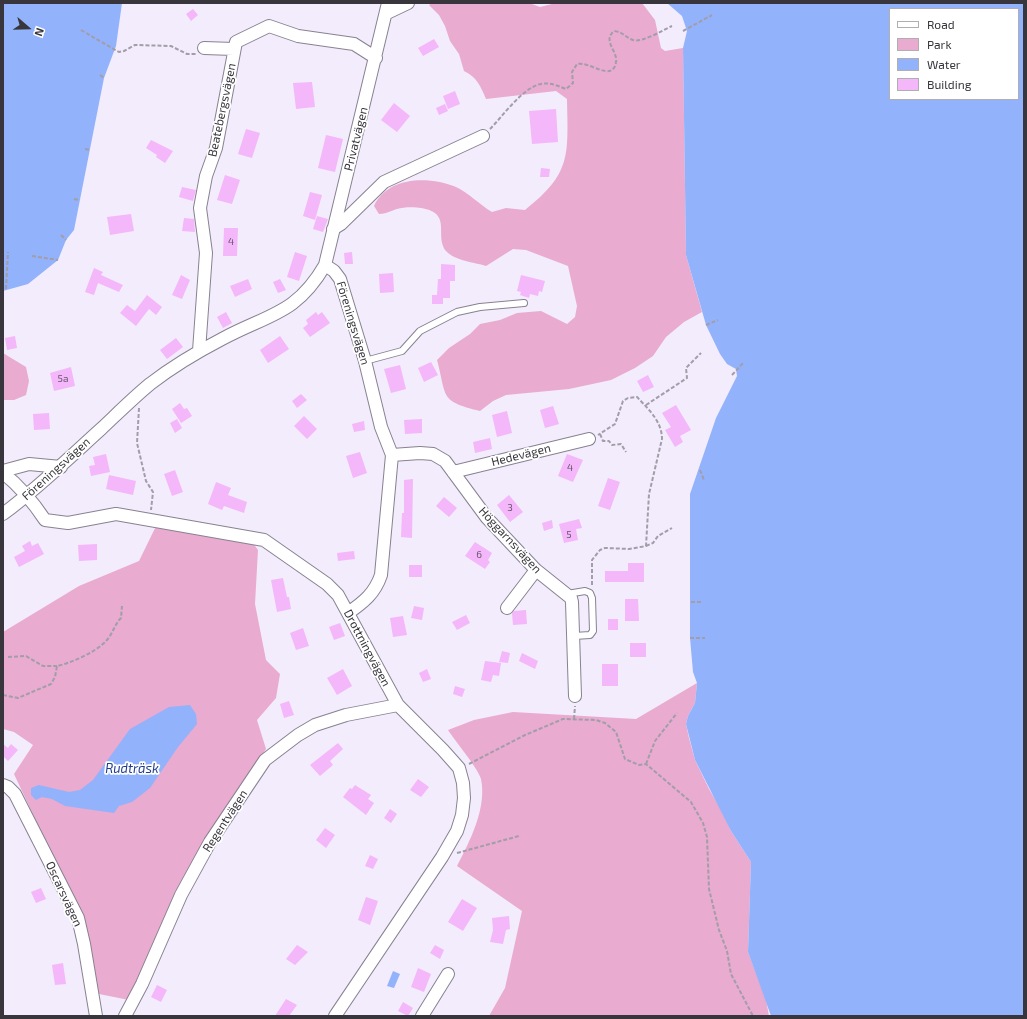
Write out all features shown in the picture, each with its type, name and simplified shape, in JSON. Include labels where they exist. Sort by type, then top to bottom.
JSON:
[{"type":"street","points":[[388,8],[408,3]]},
{"type":"street","name":"Privatvägen","points":[[325,265],[388,8]]},
{"type":"street","name":"Beatebergsvägen","points":[[199,352],[206,253],[200,208],[206,176],[216,148],[236,42],[269,26],[298,36],[354,44],[376,58]]},
{"type":"street","points":[[204,48],[234,49]]},
{"type":"street","points":[[333,229],[341,224],[384,182],[483,136]]},
{"type":"street","name":"Föreningsvägen","points":[[3,514],[61,467],[150,384],[199,352],[224,338],[293,305],[315,283],[325,265],[334,271],[340,279],[365,362],[381,426],[392,455],[381,575],[377,587],[363,603],[348,613]]},
{"type":"street","name":"Hedevägen","points":[[453,472],[595,436]]},
{"type":"street","name":"Höggarnsvägen","points":[[392,455],[420,453],[433,454],[445,461],[487,518],[536,570],[567,594]]},
{"type":"street","points":[[3,472],[28,464],[61,467]]},
{"type":"street","name":"Drottningvägen","points":[[3,472],[28,495],[45,520],[57,523],[68,523],[116,514],[264,540],[327,584],[338,594],[398,705],[428,734],[459,768],[463,783],[464,798],[462,816],[457,831],[442,857],[335,1016]]},
{"type":"street","points":[[507,608],[536,570]]},
{"type":"street","points":[[567,594],[572,602],[575,696]]},
{"type":"street","name":"Regentvägen","points":[[125,1016],[142,984],[181,895],[210,842],[265,760],[298,734],[315,725],[353,714],[398,705]]},
{"type":"street","name":"Oscarsvägen","points":[[3,785],[8,787],[15,794],[78,918],[84,944],[96,1016]]},
{"type":"street","points":[[422,1016],[448,974]]},
{"type":"lane","points":[[365,362],[402,351],[420,331],[457,312],[480,307],[524,303]]},
{"type":"lane","points":[[567,594],[585,591],[590,593],[592,598],[593,631],[590,635],[574,636]]},
{"type":"path","points":[[683,31],[712,15]]},
{"type":"path","points":[[483,136],[526,91],[534,86],[543,83],[554,84],[566,89],[569,88],[573,83],[572,72],[577,64],[582,63],[606,73],[611,71],[615,67],[616,58],[609,40],[610,34],[614,31],[624,33],[634,41],[640,41],[672,26]]},
{"type":"path","points":[[80,30],[119,52],[135,45],[171,46],[187,54],[198,54],[204,48]]},
{"type":"path","points":[[100,75],[104,78]]},
{"type":"path","points":[[85,149],[90,150]]},
{"type":"path","points":[[74,199],[80,200]]},
{"type":"path","points":[[61,235],[66,240]]},
{"type":"path","points":[[6,289],[8,252]]},
{"type":"path","points":[[32,256],[58,260]]},
{"type":"path","points":[[706,325],[718,320]]},
{"type":"path","points":[[646,405],[687,378],[686,368],[701,354]]},
{"type":"path","points":[[732,375],[744,362]]},
{"type":"path","points":[[142,392],[137,443],[146,481],[153,492],[153,504],[149,519]]},
{"type":"path","points":[[626,452],[621,444],[612,445],[609,441],[603,441],[595,436],[614,424],[623,401],[628,398],[637,397],[646,405],[662,429],[662,439],[649,494],[646,546]]},
{"type":"path","points":[[700,470],[704,480]]},
{"type":"path","points":[[590,593],[592,582],[592,560],[600,550],[605,548],[629,549],[646,546],[653,543],[658,536],[672,528]]},
{"type":"path","points":[[691,602],[701,602]]},
{"type":"path","points":[[8,657],[26,656],[43,666],[57,666],[70,663],[106,641],[116,623],[121,618],[122,606]]},
{"type":"path","points":[[690,638],[704,638]]},
{"type":"path","points":[[3,695],[18,698],[51,684],[55,677],[57,666]]},
{"type":"path","points":[[646,764],[655,741],[677,713]]},
{"type":"path","points":[[459,768],[480,760],[525,735],[563,719],[596,720],[605,723],[616,732],[625,759],[639,765],[646,764],[691,802],[703,823],[707,836],[709,890],[719,930],[727,951],[731,974],[753,1016]]},
{"type":"path","points":[[442,857],[520,836]]},
{"type":"green space","points":[[432,3],[529,3],[540,7],[556,3],[642,3],[655,20],[661,48],[665,51],[683,48],[686,255],[702,312],[684,322],[666,337],[653,356],[635,368],[611,380],[569,389],[506,395],[493,401],[480,411],[457,404],[447,396],[444,390],[437,360],[449,348],[470,334],[480,324],[500,320],[517,313],[541,311],[567,324],[575,317],[577,306],[568,266],[526,250],[513,249],[486,266],[459,259],[446,251],[443,245],[440,220],[437,215],[431,211],[418,208],[400,208],[379,214],[374,206],[380,196],[389,189],[410,181],[422,180],[445,183],[456,187],[492,212],[506,208],[525,210],[552,185],[564,162],[567,149],[567,99],[556,91],[486,99],[475,79],[464,71],[459,54],[450,41],[445,26],[439,15],[429,5]]},
{"type":"green space","points":[[3,353],[26,367],[29,381],[26,395],[14,400],[3,400]]},
{"type":"green space","points":[[160,518],[247,535],[258,550],[255,604],[266,660],[280,674],[276,698],[257,720],[266,749],[198,851],[175,892],[129,1000],[99,994],[84,923],[14,774],[33,745],[14,732],[3,729],[3,632],[79,586],[139,561]]},
{"type":"green space","points":[[697,683],[695,703],[688,716],[686,724],[689,738],[695,760],[709,789],[722,811],[731,831],[751,862],[748,952],[766,1000],[769,1016],[489,1016],[505,988],[522,911],[457,866],[476,824],[482,801],[482,790],[479,774],[448,730],[474,720],[513,712],[636,719]]},
{"type":"water","points":[[3,3],[122,3],[116,46],[104,78],[74,230],[66,240],[58,260],[28,284],[3,291]]},
{"type":"water","points":[[667,3],[1024,3],[1024,1016],[771,1016],[748,952],[751,862],[731,831],[695,760],[686,724],[688,716],[695,703],[697,683],[693,672],[690,638],[690,494],[716,418],[737,376],[736,369],[727,364],[720,354],[706,325],[686,255],[683,48],[687,31],[682,16]]},
{"type":"water","name":"Rudträsk","points":[[190,705],[196,714],[197,724],[178,747],[150,788],[132,802],[119,806],[114,813],[65,806],[52,799],[42,797],[36,800],[31,795],[31,788],[39,785],[69,792],[80,790],[93,780],[130,729],[169,707]]},
{"type":"water","points":[[393,971],[400,974],[394,988],[387,986]]},
{"type":"building","points":[[193,9],[198,15],[191,21],[186,14]]},
{"type":"building","points":[[434,39],[439,47],[423,56],[418,48]]},
{"type":"building","points":[[312,82],[315,107],[296,109],[293,83]]},
{"type":"building","points":[[455,91],[460,104],[448,109],[443,96]]},
{"type":"building","points":[[394,103],[410,116],[397,132],[381,120]]},
{"type":"building","points":[[445,104],[448,111],[439,115],[436,108]]},
{"type":"building","points":[[556,109],[558,142],[532,144],[529,111]]},
{"type":"building","points":[[246,129],[260,133],[252,158],[238,154]]},
{"type":"building","points":[[326,135],[343,139],[335,172],[318,168]]},
{"type":"building","points":[[151,140],[173,151],[165,163],[156,157],[157,155],[146,148]]},
{"type":"building","points":[[541,168],[550,169],[549,177],[540,177]]},
{"type":"building","points":[[225,175],[240,180],[232,204],[217,200]]},
{"type":"building","points":[[182,187],[196,190],[193,201],[179,197]]},
{"type":"building","points":[[310,192],[322,195],[315,220],[303,216]]},
{"type":"building","points":[[131,214],[134,231],[110,235],[107,217]]},
{"type":"building","points":[[317,216],[328,219],[323,232],[313,229]]},
{"type":"building","points":[[184,218],[194,219],[195,232],[182,231]]},
{"type":"building","points":[[224,228],[238,228],[237,256],[223,256]]},
{"type":"building","points":[[295,252],[307,256],[299,281],[287,277]]},
{"type":"building","points":[[352,252],[353,264],[345,264],[344,253]]},
{"type":"building","points":[[441,264],[455,265],[455,281],[450,281],[450,298],[443,298],[443,304],[432,304],[432,295],[437,295],[438,279],[441,279]]},
{"type":"building","points":[[94,268],[103,272],[101,275],[123,285],[119,292],[98,283],[94,295],[85,292]]},
{"type":"building","points":[[393,273],[394,292],[380,293],[379,274]]},
{"type":"building","points":[[181,275],[190,280],[182,299],[172,295]]},
{"type":"building","points":[[521,275],[545,281],[542,292],[539,291],[538,296],[530,294],[529,298],[520,295],[521,292],[517,291]]},
{"type":"building","points":[[248,279],[252,289],[235,297],[230,286]]},
{"type":"building","points":[[280,279],[286,290],[278,293],[273,282]]},
{"type":"building","points":[[147,295],[162,307],[156,315],[149,309],[136,326],[120,313],[127,305],[135,311]]},
{"type":"building","points":[[226,312],[232,323],[223,328],[217,317]]},
{"type":"building","points":[[316,312],[318,315],[322,312],[330,323],[310,337],[303,328],[308,324],[306,320]]},
{"type":"building","points":[[15,336],[17,348],[7,350],[5,338]]},
{"type":"building","points":[[280,336],[289,349],[268,363],[260,350]]},
{"type":"building","points":[[176,338],[183,347],[167,359],[160,350]]},
{"type":"building","points":[[431,362],[438,375],[424,382],[418,368]]},
{"type":"building","points":[[400,365],[406,389],[391,393],[384,369]]},
{"type":"building","points":[[71,367],[75,386],[54,391],[50,373]]},
{"type":"building","points":[[648,375],[654,387],[643,392],[637,381]]},
{"type":"building","points":[[301,394],[307,400],[297,408],[292,401]]},
{"type":"building","points":[[180,403],[184,409],[187,408],[192,416],[181,423],[172,409]]},
{"type":"building","points":[[676,405],[691,430],[680,436],[683,442],[675,447],[665,430],[671,427],[662,413]]},
{"type":"building","points":[[553,406],[559,424],[545,428],[540,410]]},
{"type":"building","points":[[507,411],[512,433],[497,437],[492,415]]},
{"type":"building","points":[[49,413],[50,429],[34,430],[33,414]]},
{"type":"building","points":[[304,416],[317,429],[307,439],[294,426]]},
{"type":"building","points":[[177,419],[182,428],[175,433],[170,423]]},
{"type":"building","points":[[422,419],[422,433],[405,434],[404,420]]},
{"type":"building","points":[[364,421],[365,430],[354,432],[352,424]]},
{"type":"building","points":[[490,438],[492,449],[475,453],[473,442]]},
{"type":"building","points":[[360,452],[367,473],[353,478],[346,456]]},
{"type":"building","points":[[106,454],[110,472],[91,476],[89,466],[95,465],[93,457]]},
{"type":"building","points":[[567,454],[583,460],[573,482],[558,476]]},
{"type":"building","points":[[175,470],[183,492],[172,496],[164,474]]},
{"type":"building","points":[[109,475],[136,481],[133,495],[106,489]]},
{"type":"building","points":[[608,478],[620,482],[610,510],[598,506]]},
{"type":"building","points":[[413,479],[412,538],[401,537],[402,513],[404,513],[404,480]]},
{"type":"building","points":[[216,482],[231,488],[228,495],[247,502],[244,513],[224,506],[222,510],[208,504]]},
{"type":"building","points":[[509,495],[523,512],[510,522],[497,505]]},
{"type":"building","points":[[444,497],[457,508],[449,517],[436,506]]},
{"type":"building","points":[[579,519],[582,528],[576,529],[578,540],[564,543],[559,524]]},
{"type":"building","points":[[552,520],[553,528],[544,531],[542,523]]},
{"type":"building","points":[[30,541],[32,546],[38,543],[44,554],[19,567],[14,557],[25,551],[22,546]]},
{"type":"building","points":[[475,542],[492,553],[488,560],[490,562],[485,569],[465,556]]},
{"type":"building","points":[[97,544],[97,560],[79,561],[78,545]]},
{"type":"building","points":[[354,551],[355,559],[338,561],[337,553]]},
{"type":"building","points":[[628,563],[644,563],[644,582],[605,582],[605,571],[628,571]]},
{"type":"building","points":[[409,565],[422,565],[422,577],[409,577]]},
{"type":"building","points":[[283,578],[291,609],[277,612],[271,580]]},
{"type":"building","points":[[625,599],[638,599],[639,621],[625,621]]},
{"type":"building","points":[[414,606],[424,608],[422,620],[411,618]]},
{"type":"building","points":[[526,610],[527,624],[513,625],[512,613],[514,611]]},
{"type":"building","points":[[466,615],[470,623],[457,630],[452,622]]},
{"type":"building","points":[[403,616],[407,635],[393,637],[390,618]]},
{"type":"building","points":[[608,619],[618,619],[618,630],[608,630]]},
{"type":"building","points":[[340,623],[345,636],[334,640],[329,627]]},
{"type":"building","points":[[303,628],[309,646],[296,650],[290,633]]},
{"type":"building","points":[[630,643],[646,643],[646,657],[630,657]]},
{"type":"building","points":[[502,651],[510,653],[508,663],[499,662]]},
{"type":"building","points":[[522,653],[538,661],[535,669],[519,661]]},
{"type":"building","points":[[485,661],[501,663],[499,676],[493,675],[491,682],[481,680]]},
{"type":"building","points":[[602,664],[618,664],[618,686],[602,686]]},
{"type":"building","points":[[343,669],[352,686],[337,695],[327,678]]},
{"type":"building","points":[[427,669],[431,679],[423,682],[419,673]]},
{"type":"building","points":[[455,686],[465,689],[462,697],[453,694]]},
{"type":"building","points":[[289,701],[294,715],[284,718],[280,704]]},
{"type":"building","points":[[338,743],[343,749],[330,761],[333,765],[320,776],[310,765]]},
{"type":"building","points":[[3,744],[8,748],[11,744],[18,750],[8,761],[3,756]]},
{"type":"building","points":[[418,779],[429,787],[421,797],[410,790]]},
{"type":"building","points":[[355,785],[371,795],[368,799],[374,803],[366,815],[343,797],[350,788],[352,789]]},
{"type":"building","points":[[390,809],[397,814],[391,823],[384,818]]},
{"type":"building","points":[[325,828],[335,835],[326,848],[316,840]]},
{"type":"building","points":[[370,855],[378,859],[373,869],[365,866]]},
{"type":"building","points":[[41,888],[46,899],[36,903],[31,892]]},
{"type":"building","points":[[366,897],[378,901],[370,925],[358,920]]},
{"type":"building","points":[[462,899],[477,908],[463,931],[448,922]]},
{"type":"building","points":[[509,916],[510,929],[506,930],[503,944],[490,942],[493,930],[492,918]]},
{"type":"building","points":[[297,945],[308,952],[295,965],[286,959]]},
{"type":"building","points":[[435,945],[444,950],[440,959],[430,953]]},
{"type":"building","points":[[63,963],[66,984],[55,985],[52,965]]},
{"type":"building","points":[[418,968],[431,974],[424,992],[411,987]]},
{"type":"building","points":[[157,985],[167,990],[161,1002],[151,997]]},
{"type":"building","points":[[286,999],[297,1005],[289,1016],[275,1016]]},
{"type":"building","points":[[403,1002],[413,1008],[408,1016],[398,1011]]}]
